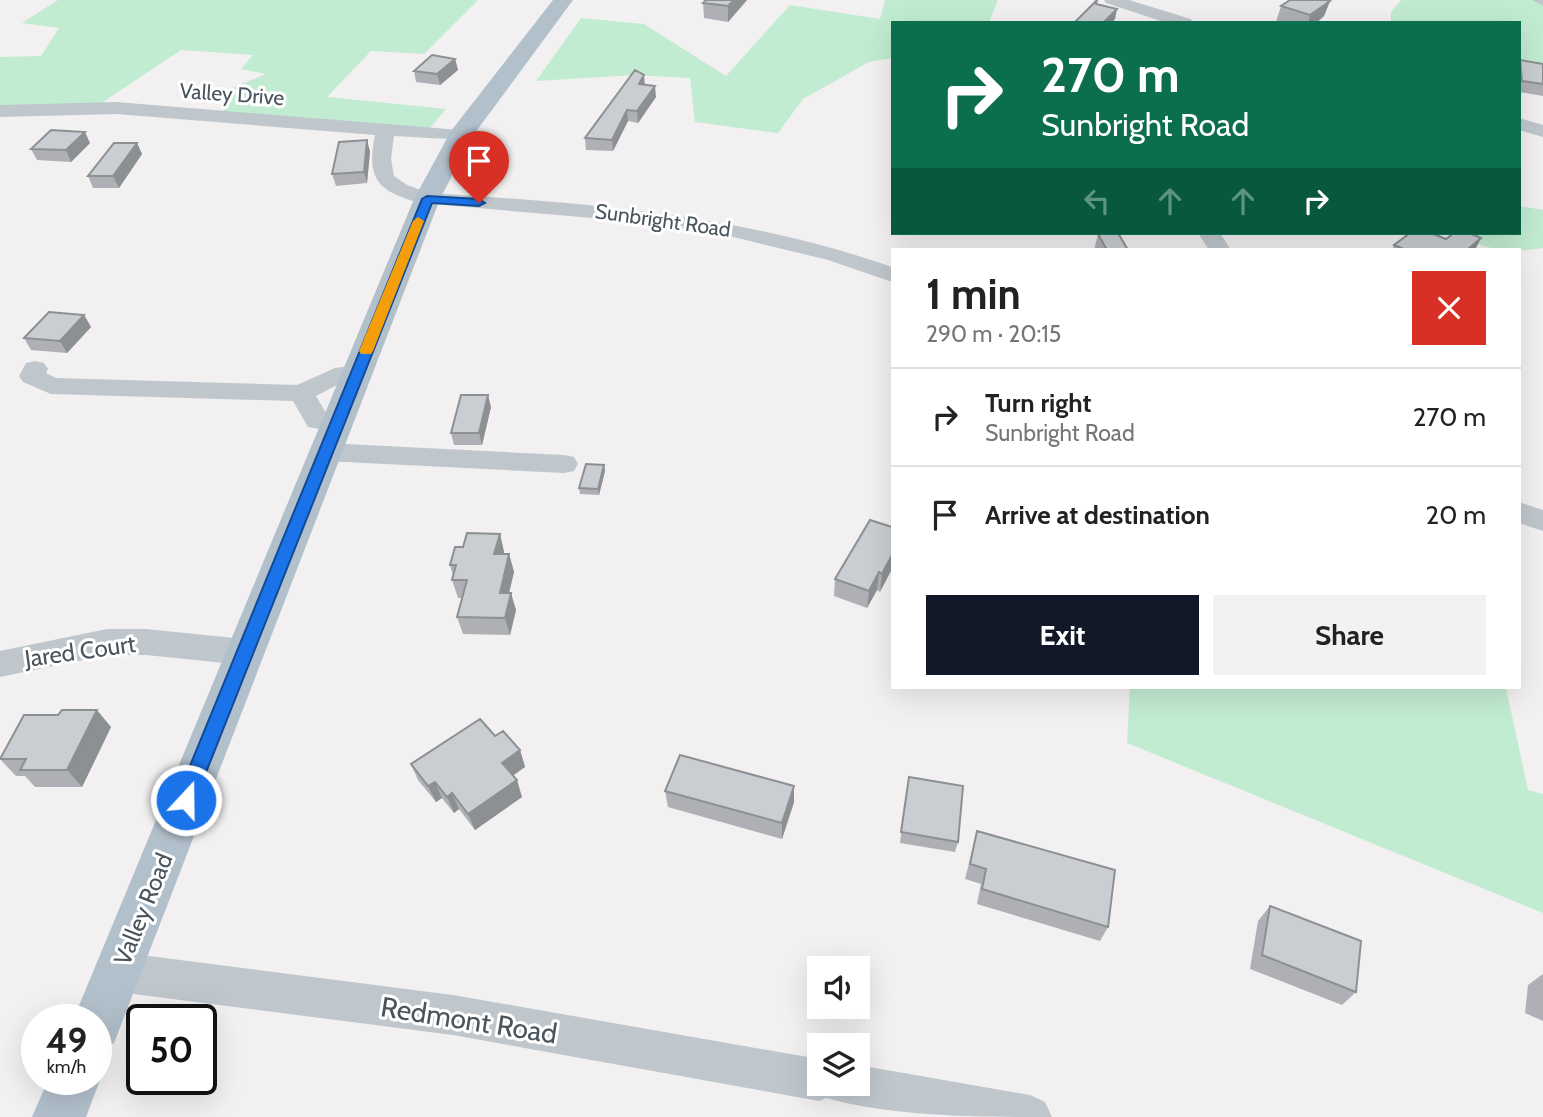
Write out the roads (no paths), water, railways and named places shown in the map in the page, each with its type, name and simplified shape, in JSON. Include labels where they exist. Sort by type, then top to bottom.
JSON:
[{"type":"main road","name":"Valley Road","points":[[104,1004],[427,199],[460,136],[564,0]]},
{"type":"main road","points":[[59,1117],[68,1095]]},
{"type":"street","points":[[1112,0],[1173,21]]},
{"type":"street","name":"Valley Drive","points":[[0,111],[116,108],[460,136]]},
{"type":"street","points":[[1521,125],[1543,131]]},
{"type":"street","name":"Sunbright Road","points":[[386,130],[380,171],[386,183],[398,191],[427,199],[630,213],[678,219],[761,235],[821,251],[891,275]]},
{"type":"street","points":[[35,369],[32,376],[51,386],[302,393],[335,376],[357,373]]},
{"type":"street","points":[[302,393],[317,421],[331,437],[564,464]]},
{"type":"street","points":[[1521,513],[1543,521]]},
{"type":"street","name":"Jared Court","points":[[0,663],[107,642],[146,642],[244,652]]},
{"type":"street","name":"Redmont Road","points":[[117,972],[453,1015],[807,1078]]},
{"type":"street","points":[[870,1088],[1030,1117]]}]
